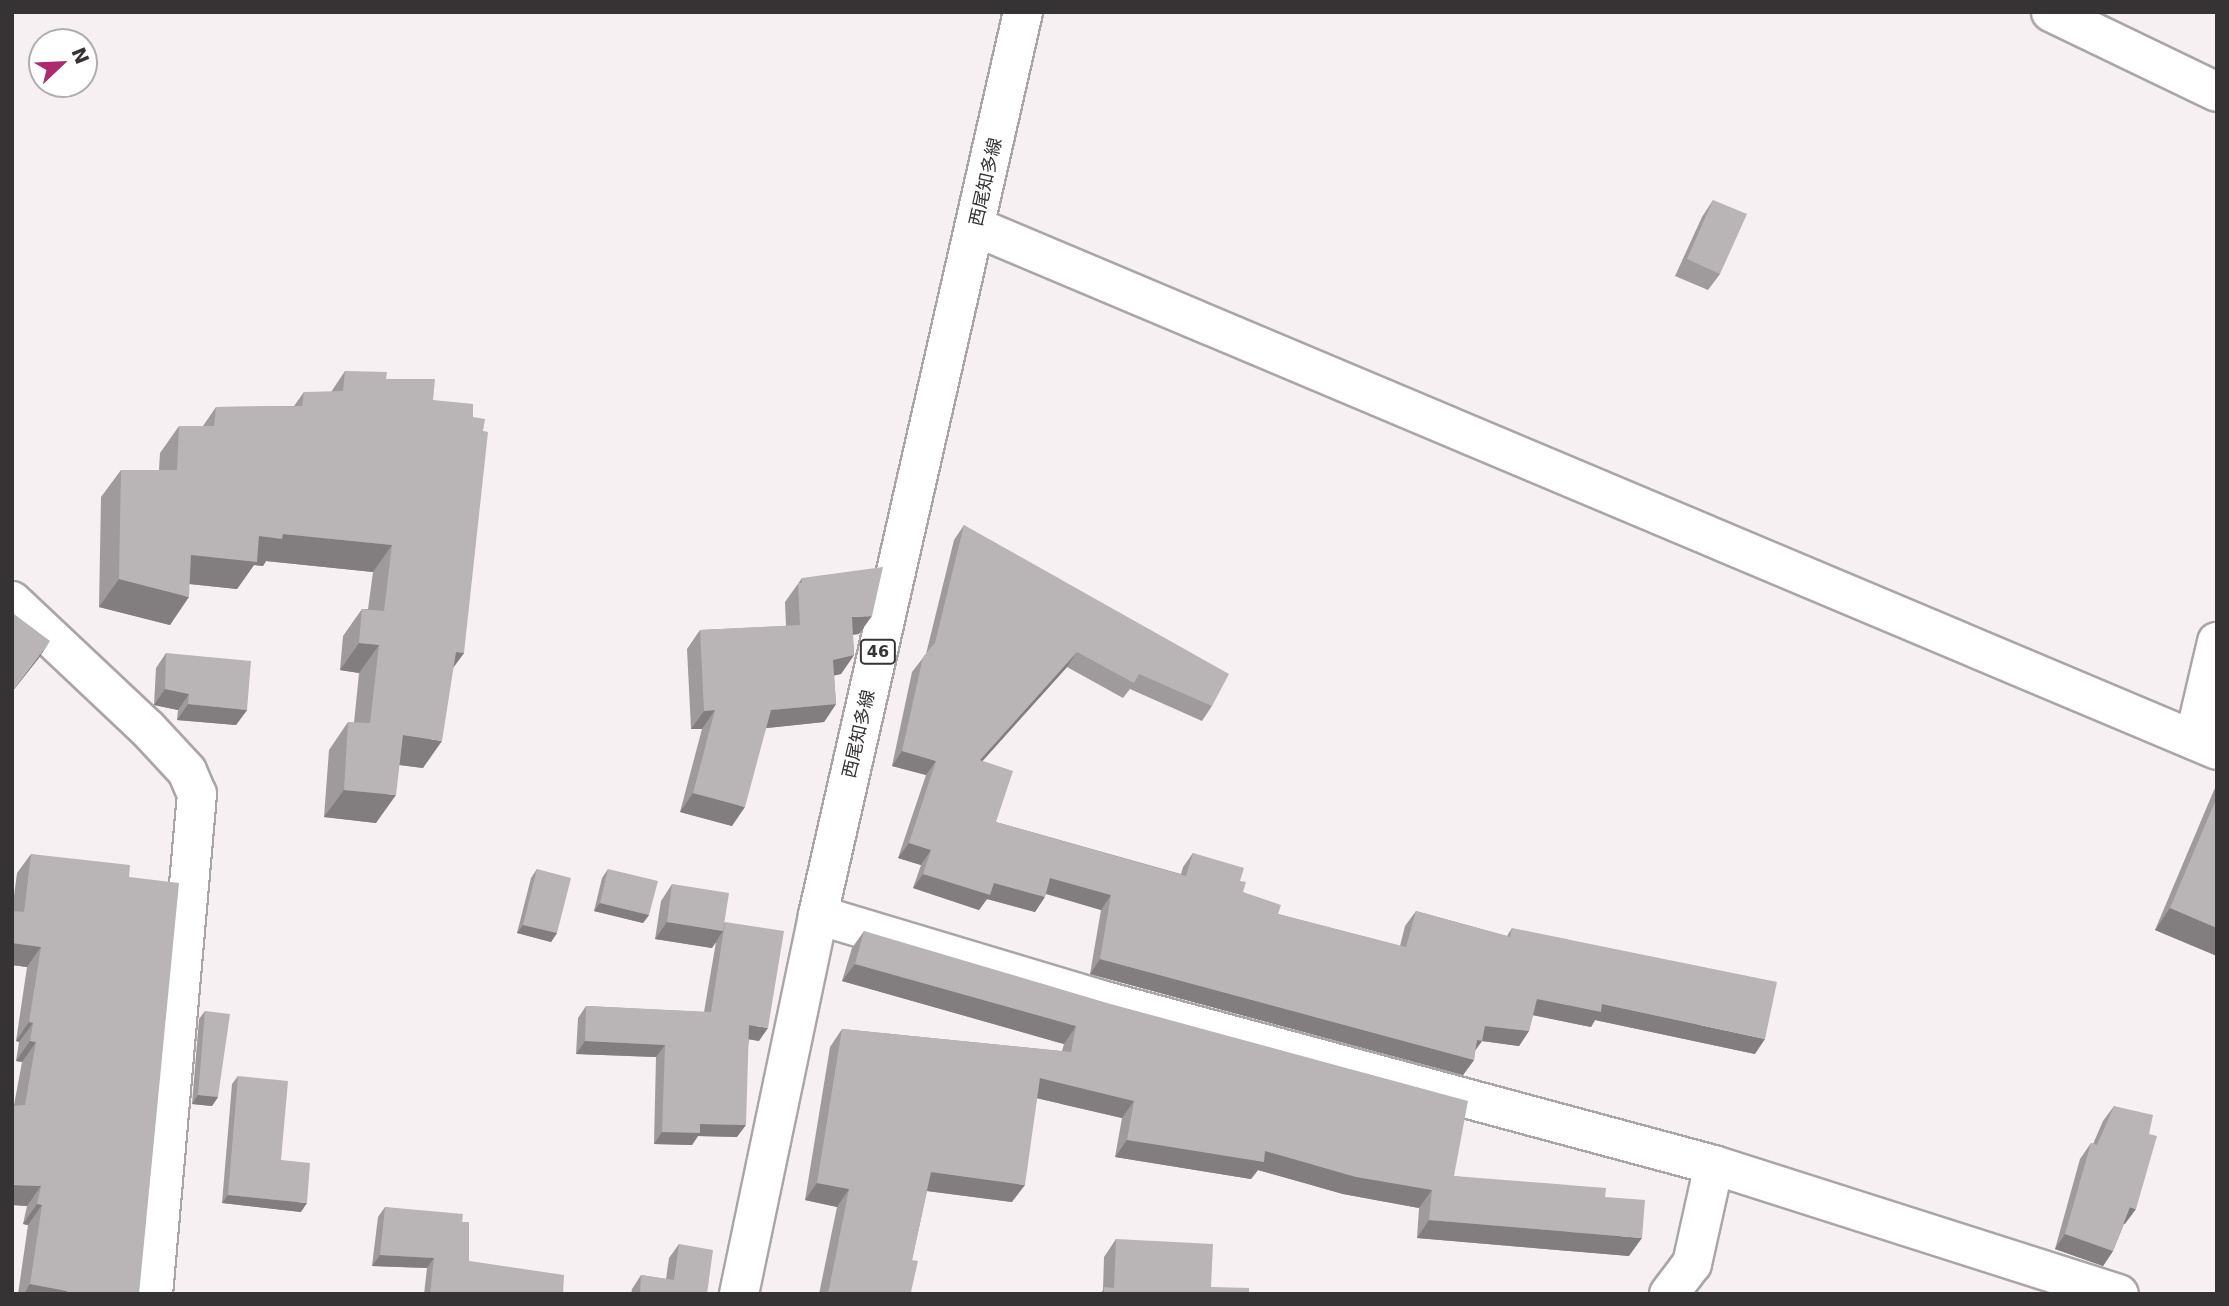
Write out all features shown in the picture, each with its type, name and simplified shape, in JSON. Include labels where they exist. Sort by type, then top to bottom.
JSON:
[{"type":"street","name":"西尾知多線","points":[[739,1294],[817,915],[1023,12]]},
{"type":"street","points":[[2051,12],[2217,92]]},
{"type":"street","points":[[976,227],[2205,745],[2217,642]]},
{"type":"street","points":[[12,601],[155,737],[187,771],[197,794],[153,1294]]},
{"type":"street","points":[[817,915],[1128,1008],[1714,1165],[2119,1294]]},
{"type":"street","points":[[1669,1294],[1692,1264],[1714,1165]]},
{"type":"building","points":[[1713,200],[1747,214],[1720,274],[1687,259]]},
{"type":"building","points":[[345,371],[387,372],[386,379],[435,379],[433,400],[473,404],[473,417],[485,419],[483,431],[488,432],[464,653],[456,652],[442,741],[403,735],[396,795],[344,790],[348,722],[370,723],[379,645],[359,643],[362,609],[384,611],[392,545],[283,534],[282,539],[259,536],[257,562],[191,555],[189,597],[119,579],[121,470],[177,470],[179,426],[214,426],[216,407],[302,406],[304,392],[343,391]]},
{"type":"building","points":[[964,525],[1229,674],[1212,706],[1139,674],[1134,683],[1077,652],[980,760],[1013,771],[996,822],[1186,876],[1193,853],[1244,868],[1240,881],[1246,882],[1243,892],[1281,905],[1278,914],[1406,947],[1416,911],[1510,937],[1512,928],[1777,982],[1765,1039],[1602,1004],[1601,1012],[1537,999],[1529,1031],[1485,1026],[1482,1041],[1477,1040],[1474,1060],[1100,959],[1111,895],[1050,878],[1045,897],[994,883],[990,895],[923,874],[931,850],[909,843],[936,761],[902,751],[923,657],[935,643]]},
{"type":"building","points":[[883,567],[872,616],[852,617],[854,655],[833,660],[836,704],[771,710],[745,807],[693,793],[715,710],[704,711],[700,630],[800,625],[798,583],[802,583],[802,578]]},
{"type":"building","points":[[14,614],[50,641],[12,691],[12,616]]},
{"type":"building","points":[[166,653],[251,661],[247,710],[188,704],[189,694],[165,689]]},
{"type":"building","points":[[2217,797],[2217,928],[2170,908]]},
{"type":"building","points":[[31,854],[130,865],[129,877],[179,883],[139,1294],[67,1294],[67,1291],[30,1284],[42,1205],[37,1204],[41,1186],[12,1185],[12,1106],[25,1105],[36,1042],[30,1041],[33,1023],[29,1022],[41,947],[12,943],[12,911],[24,912]]},
{"type":"building","points":[[537,869],[571,878],[557,933],[523,925]]},
{"type":"building","points":[[608,869],[658,881],[649,915],[600,903]]},
{"type":"building","points":[[672,884],[729,893],[723,931],[667,922]]},
{"type":"building","points":[[725,922],[784,931],[768,1028],[749,1025],[746,1125],[700,1124],[700,1133],[662,1132],[665,1045],[585,1041],[586,1006],[711,1012]]},
{"type":"building","points":[[864,931],[1107,1003],[1468,1101],[1454,1176],[1606,1188],[1605,1197],[1645,1200],[1642,1238],[1429,1220],[1432,1190],[1356,1177],[1265,1151],[1264,1162],[1127,1140],[1134,1101],[1040,1078],[1025,1185],[931,1172],[912,1260],[918,1261],[911,1292],[922,1294],[828,1294],[849,1189],[817,1183],[842,1029],[1071,1052],[1076,1026],[855,964]]},
{"type":"building","points":[[205,1011],[230,1014],[218,1097],[198,1095]]},
{"type":"building","points":[[238,1076],[288,1081],[281,1160],[310,1163],[307,1203],[228,1195]]},
{"type":"building","points":[[2114,1106],[2153,1115],[2149,1134],[2157,1136],[2136,1209],[2130,1207],[2113,1251],[2065,1234],[2091,1143],[2097,1145]]},
{"type":"building","points":[[385,1207],[463,1214],[462,1222],[469,1222],[469,1261],[564,1275],[563,1294],[430,1294],[434,1258],[380,1255]]},
{"type":"building","points":[[1116,1239],[1213,1244],[1211,1287],[1249,1288],[1249,1294],[1104,1294],[1104,1287],[1114,1288]]},
{"type":"building","points":[[679,1244],[713,1250],[707,1294],[640,1294],[641,1275],[674,1280]]}]
